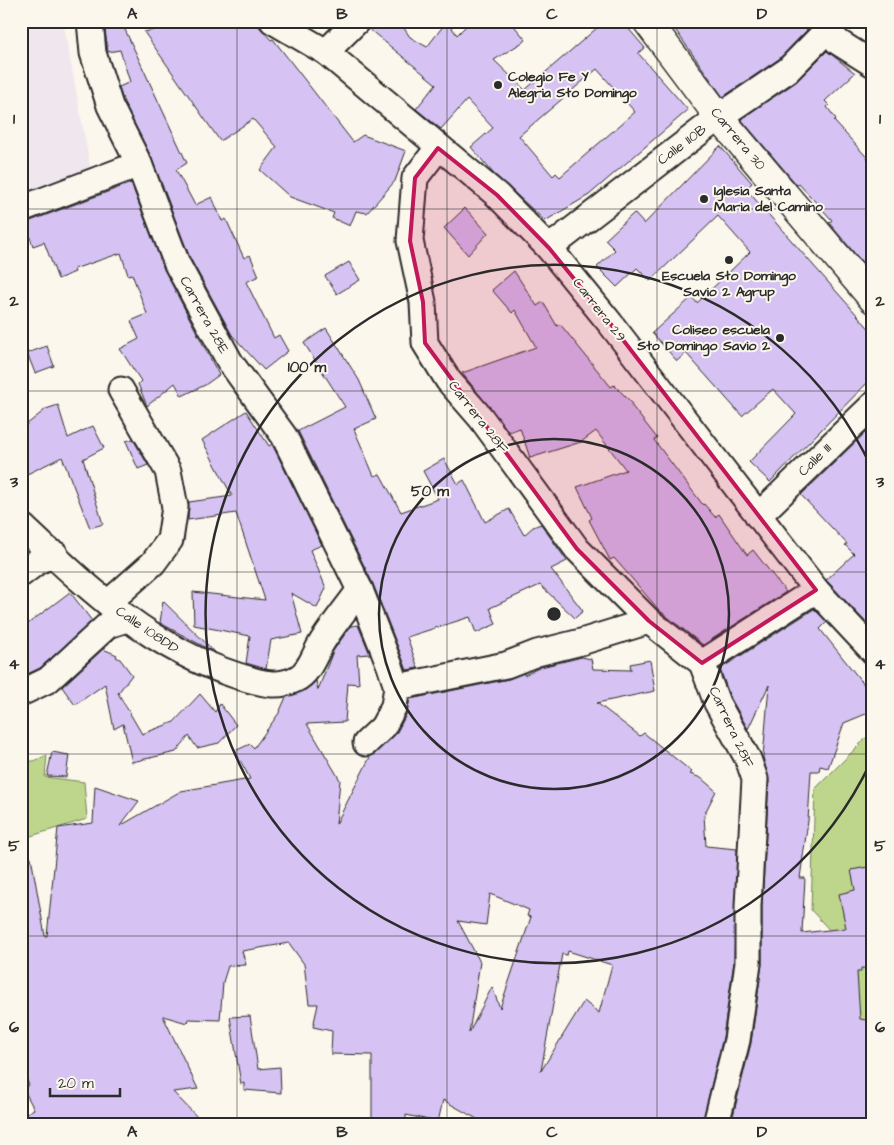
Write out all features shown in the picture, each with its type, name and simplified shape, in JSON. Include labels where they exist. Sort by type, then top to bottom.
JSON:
[{"type":"street","name":"Carrera 28E","points":[[90,21],[93,53],[110,106],[139,164],[177,264],[230,362],[284,436],[360,590],[397,687]]},
{"type":"street","name":"Carrera 29","points":[[273,21],[326,52],[497,196],[549,248],[610,323],[816,590],[873,652]]},
{"type":"street","points":[[326,52],[357,21]]},
{"type":"street","name":"Carrera 30","points":[[647,21],[719,117],[873,299]]},
{"type":"street","points":[[829,23],[838,42],[873,64]]},
{"type":"street","name":"Calle 110B","points":[[549,248],[719,117],[788,70],[829,23]]},
{"type":"street","name":"Carrera 28F","points":[[438,148],[415,178],[413,196],[410,241],[423,302],[425,343],[448,380],[481,418],[577,549],[649,620],[702,663],[717,703],[748,759],[755,779],[748,906],[748,963],[737,1040],[716,1124]]},
{"type":"street","points":[[21,208],[139,164]]},
{"type":"street","points":[[108,603],[153,563],[170,540],[174,507],[168,471],[120,390]]},
{"type":"street","name":"Calle 111","points":[[758,516],[873,405]]},
{"type":"street","name":"Calle 108DD","points":[[21,524],[127,619],[171,649],[216,669],[259,683],[279,685],[298,678],[309,667],[322,641],[360,590]]},
{"type":"street","points":[[21,574],[38,561],[55,554]]},
{"type":"street","points":[[702,663],[816,590]]},
{"type":"street","points":[[21,694],[48,680],[108,625],[127,619]]},
{"type":"street","points":[[366,743],[384,727],[394,706],[397,687],[506,665],[537,653],[581,642],[649,620]]},
{"type":"highlighted area","points":[[438,148],[497,195],[549,248],[610,323],[816,590],[702,663],[649,621],[577,549],[425,343],[423,302],[410,241],[415,178]]},
{"type":"shaded area","points":[[21,21],[63,21],[92,176],[21,206]]},
{"type":"green space","points":[[873,733],[873,1053],[838,1036],[834,935],[811,910],[815,789]]},
{"type":"green space","points":[[47,755],[45,777],[84,782],[87,819],[21,839],[21,761],[34,761]]},
{"type":"building","points":[[121,21],[187,163],[176,170],[195,205],[212,197],[222,221],[226,219],[244,258],[250,255],[259,276],[246,282],[274,338],[279,335],[288,351],[264,370],[232,335],[190,258],[152,159],[123,101],[119,87],[130,82],[120,50],[108,52],[104,22]]},
{"type":"building","points":[[198,21],[254,21],[271,40],[273,39],[353,142],[363,135],[406,151],[395,181],[367,213],[356,211],[350,226],[332,218],[334,213],[290,197],[260,170],[277,147],[253,119],[220,141],[144,32]]},
{"type":"building","points":[[371,21],[399,21],[410,37],[427,47],[447,21],[457,35],[471,21],[510,21],[526,40],[494,60],[525,90],[605,21],[622,21],[645,48],[638,53],[688,110],[589,195],[545,221],[493,173],[471,147],[493,128],[467,100],[441,129],[416,109],[436,84],[369,29]],"holes":[[[597,69],[635,112],[560,177],[556,173],[553,176],[519,136]]]},
{"type":"building","points":[[669,21],[800,21],[807,30],[779,59],[723,97]]},
{"type":"building","points":[[827,51],[855,73],[825,101],[836,119],[834,121],[873,164],[873,275],[829,223],[832,220],[799,184],[797,185],[741,119],[796,82]]},
{"type":"building","points":[[720,146],[752,183],[746,189],[873,333],[873,377],[770,482],[749,462],[796,414],[773,389],[742,416],[686,353],[677,361],[652,333],[692,297],[697,303],[750,252],[718,216],[650,281],[637,268],[617,287],[597,267],[615,250],[605,240],[634,213],[644,224]]},
{"type":"building","points":[[131,183],[164,269],[219,375],[205,385],[182,396],[175,383],[147,406],[138,384],[141,381],[120,349],[139,339],[131,321],[147,314],[132,274],[128,275],[121,253],[74,269],[75,272],[58,279],[44,242],[33,246],[25,223]]},
{"type":"building","points":[[465,208],[488,233],[468,255],[444,228]]},
{"type":"building","points":[[349,262],[360,280],[337,294],[325,276]]},
{"type":"building","points":[[514,271],[537,306],[543,302],[557,326],[560,324],[611,387],[614,385],[632,403],[631,405],[657,438],[654,440],[703,505],[715,517],[719,514],[747,555],[753,550],[786,592],[703,645],[659,610],[614,558],[610,560],[589,520],[592,518],[577,487],[626,470],[596,431],[581,442],[530,458],[520,428],[509,432],[462,373],[536,347],[515,310],[512,313],[492,290]]},
{"type":"building","points":[[326,328],[359,380],[376,419],[354,429],[374,476],[380,474],[401,512],[438,499],[423,471],[444,459],[458,484],[464,480],[485,522],[509,509],[524,535],[533,527],[541,524],[567,561],[551,569],[583,611],[575,618],[540,585],[490,608],[496,624],[476,633],[470,617],[407,637],[418,668],[407,670],[373,584],[298,431],[345,407],[304,343]]},
{"type":"building","points":[[47,346],[54,366],[35,373],[27,353]]},
{"type":"building","points":[[58,405],[68,438],[93,426],[104,448],[83,459],[103,524],[90,528],[62,457],[21,477],[21,429],[46,409]]},
{"type":"building","points":[[246,411],[269,446],[272,444],[322,545],[310,550],[326,588],[317,608],[291,593],[302,634],[271,640],[266,669],[246,663],[250,636],[194,625],[193,592],[265,600],[236,513],[188,520],[189,502],[232,496],[202,440]]},
{"type":"building","points":[[873,425],[873,630],[826,580],[854,554],[801,495]]},
{"type":"building","points":[[133,439],[148,465],[138,469],[126,441]]},
{"type":"building","points":[[70,592],[92,621],[40,668],[21,677],[21,629]]},
{"type":"building","points":[[163,601],[216,653],[160,623]]},
{"type":"building","points":[[814,609],[827,622],[820,629],[873,696],[873,711],[844,723],[828,768],[820,766],[819,771],[811,771],[808,821],[800,878],[805,878],[802,933],[846,928],[839,894],[855,890],[851,870],[873,866],[873,969],[861,968],[861,972],[857,972],[860,1019],[873,1021],[873,1124],[814,1124],[805,1117],[800,1124],[731,1124],[751,1043],[762,965],[762,906],[769,780],[763,757],[769,685],[748,729],[730,697],[720,669]]},
{"type":"building","points":[[358,625],[370,654],[357,655],[359,684],[348,683],[345,722],[307,724],[340,780],[336,824],[370,757],[396,734],[407,713],[410,699],[509,679],[524,673],[524,675],[541,667],[582,657],[591,659],[593,669],[631,670],[630,664],[650,660],[655,691],[597,703],[640,736],[644,733],[692,772],[690,774],[701,778],[716,791],[704,815],[706,846],[737,849],[734,962],[723,1037],[702,1124],[486,1124],[443,1100],[438,1122],[406,1115],[406,1124],[372,1124],[372,1055],[331,1054],[332,1031],[313,1027],[318,1004],[309,1004],[304,964],[289,943],[242,951],[246,965],[228,966],[223,982],[220,1020],[188,1019],[187,1023],[163,1016],[198,1089],[173,1092],[204,1124],[21,1124],[21,1116],[34,1109],[24,1090],[29,1085],[21,1067],[21,857],[31,857],[45,936],[47,936],[58,828],[93,823],[95,786],[139,801],[120,826],[181,791],[250,779],[235,751],[250,744],[254,748],[279,713],[286,697],[304,691],[316,681],[318,690],[333,651],[351,626]],"holes":[[[490,894],[529,910],[527,916],[531,917],[500,1008],[492,987],[469,1033],[480,962],[458,921],[486,925]],[[568,951],[612,965],[599,1013],[584,1001],[541,1071],[562,954],[567,955]]]},
{"type":"building","points":[[103,649],[117,655],[116,657],[120,659],[132,675],[118,693],[142,734],[174,722],[200,694],[215,712],[220,704],[236,725],[219,743],[197,748],[189,736],[176,752],[132,762],[123,724],[114,729],[105,684],[75,705],[62,687]]},
{"type":"building","points":[[52,752],[69,755],[66,777],[47,776]]},
{"type":"building","points":[[250,1016],[258,1069],[280,1067],[281,1093],[244,1090],[244,1083],[241,1084],[230,1017]]},
{"type":"place","name":"Colegio Fe Y Alegria Sto Domingo","points":[[498,85]]},
{"type":"place","name":"Iglesia Santa Maria del Camino","points":[[704,199]]},
{"type":"place","name":"Escuela Sto Domingo Savio 2 Agrup","points":[[729,260]]},
{"type":"place","name":"Coliseo escuela Sto Domingo Savio 2","points":[[780,338]]}]
